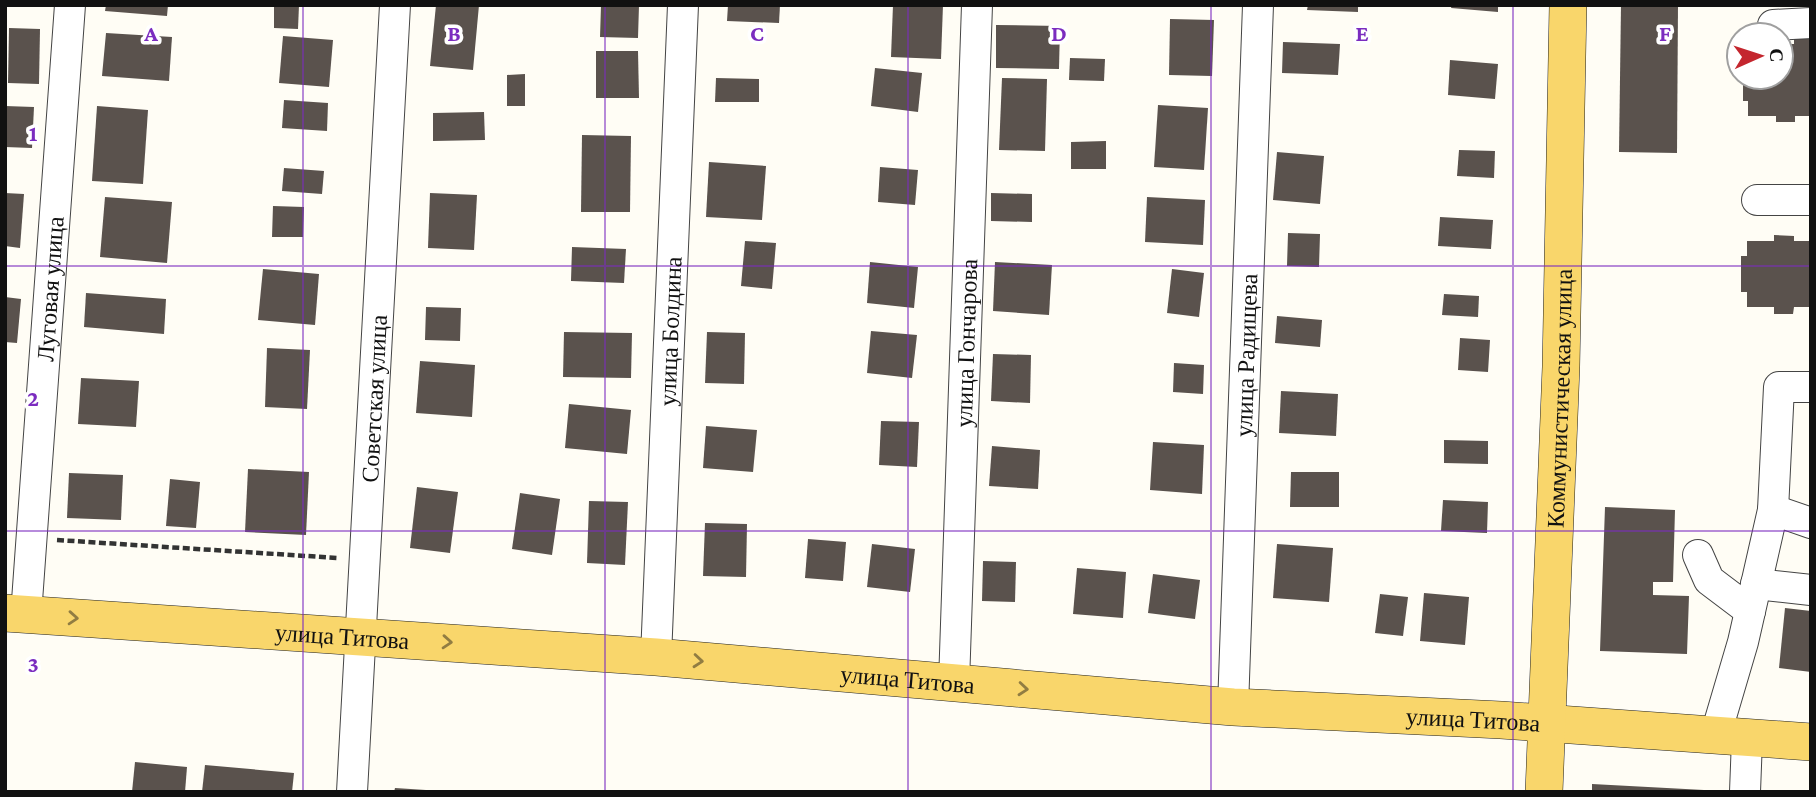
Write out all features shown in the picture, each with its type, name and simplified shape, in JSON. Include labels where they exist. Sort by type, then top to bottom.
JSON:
[{"type":"main road","name":"Коммунистическая улица","points":[[1544,792],[1561,366],[1567,5]]},
{"type":"main road","name":"улица Титова","points":[[16,614],[656,657],[1234,707],[1811,742]]},
{"type":"street","name":"Луговая улица","points":[[16,614],[32,538],[70,5]]},
{"type":"street","name":"Советская улица","points":[[352,792],[396,5]]},
{"type":"street","name":"улица Болдина","points":[[656,657],[683,5]]},
{"type":"street","name":"улица Гончарова","points":[[954,683],[977,5]]},
{"type":"street","name":"улица Радищева","points":[[1234,707],[1258,5]]},
{"type":"street","points":[[1757,200],[1811,200]]},
{"type":"street","points":[[1745,792],[1731,738],[1753,597],[1773,510],[1779,387],[1811,387]]},
{"type":"street","points":[[1773,510],[1811,523]]},
{"type":"street","points":[[1698,555],[1709,580],[1753,597],[1811,590]]},
{"type":"path","points":[[32,538],[364,560]]},
{"type":"building","points":[[106,5],[168,5],[167,16],[105,11]]},
{"type":"building","points":[[274,5],[299,5],[298,29],[274,28]]},
{"type":"building","points":[[436,5],[479,5],[473,70],[430,66]]},
{"type":"building","points":[[601,5],[639,5],[638,38],[600,37]]},
{"type":"building","points":[[728,5],[780,5],[779,23],[727,21]]},
{"type":"building","points":[[893,5],[943,5],[941,59],[891,57]]},
{"type":"building","points":[[1308,5],[1358,5],[1358,12],[1307,10]]},
{"type":"building","points":[[1452,5],[1498,5],[1498,12],[1451,8]]},
{"type":"building","points":[[1621,5],[1678,5],[1677,153],[1619,152]]},
{"type":"building","points":[[1170,19],[1214,20],[1212,76],[1169,75]]},
{"type":"building","points":[[996,25],[1060,26],[1059,69],[996,68]]},
{"type":"building","points":[[9,28],[40,29],[39,84],[8,83]]},
{"type":"building","points":[[1795,28],[1811,28],[1811,116],[1795,116],[1795,122],[1776,122],[1776,116],[1748,116],[1748,101],[1743,101],[1743,91],[1795,91]]},
{"type":"building","points":[[106,33],[172,37],[169,81],[102,76]]},
{"type":"building","points":[[283,36],[333,40],[329,87],[279,83]]},
{"type":"building","points":[[1283,42],[1340,44],[1338,75],[1282,73]]},
{"type":"building","points":[[596,51],[638,51],[639,98],[596,98]]},
{"type":"building","points":[[1070,58],[1105,59],[1104,81],[1069,80]]},
{"type":"building","points":[[1450,60],[1498,64],[1495,99],[1448,95]]},
{"type":"building","points":[[875,68],[922,73],[918,112],[871,106]]},
{"type":"building","points":[[525,74],[525,106],[507,106],[507,75]]},
{"type":"building","points":[[716,78],[759,79],[759,102],[715,102]]},
{"type":"building","points":[[1002,78],[1047,79],[1045,151],[999,150]]},
{"type":"building","points":[[284,100],[328,103],[327,131],[282,128]]},
{"type":"building","points":[[1158,105],[1208,108],[1204,170],[1154,167]]},
{"type":"building","points":[[5,106],[34,107],[32,148],[5,147]]},
{"type":"building","points":[[97,106],[148,110],[143,184],[92,181]]},
{"type":"building","points":[[484,112],[485,140],[433,141],[433,113]]},
{"type":"building","points":[[582,135],[631,136],[630,212],[581,212]]},
{"type":"building","points":[[1106,141],[1106,169],[1071,169],[1071,142]]},
{"type":"building","points":[[1459,150],[1495,151],[1494,178],[1457,176]]},
{"type":"building","points":[[1277,152],[1324,156],[1320,204],[1273,200]]},
{"type":"building","points":[[709,162],[766,166],[762,220],[706,217]]},
{"type":"building","points":[[880,167],[918,170],[915,205],[878,202]]},
{"type":"building","points":[[284,168],[324,171],[322,194],[282,191]]},
{"type":"building","points":[[5,193],[24,194],[20,248],[5,246]]},
{"type":"building","points":[[430,193],[477,195],[474,250],[428,248]]},
{"type":"building","points":[[991,193],[1032,194],[1032,222],[991,221]]},
{"type":"building","points":[[105,197],[172,202],[167,263],[100,257]]},
{"type":"building","points":[[1147,197],[1205,200],[1203,245],[1145,242]]},
{"type":"building","points":[[273,206],[304,207],[303,237],[272,237]]},
{"type":"building","points":[[1440,217],[1493,220],[1491,249],[1438,246]]},
{"type":"building","points":[[1288,233],[1320,234],[1319,267],[1287,266]]},
{"type":"building","points":[[1774,235],[1794,236],[1794,241],[1811,241],[1811,307],[1794,307],[1793,314],[1774,314],[1774,307],[1747,307],[1747,292],[1741,292],[1741,256],[1747,256],[1747,241],[1774,241]]},
{"type":"building","points":[[745,241],[776,243],[772,289],[741,286]]},
{"type":"building","points":[[572,247],[626,249],[624,283],[571,281]]},
{"type":"building","points":[[870,262],[918,267],[914,308],[867,303]]},
{"type":"building","points":[[995,262],[1052,265],[1049,315],[993,311]]},
{"type":"building","points":[[263,269],[319,274],[315,325],[258,320]]},
{"type":"building","points":[[1172,269],[1204,273],[1199,317],[1167,313]]},
{"type":"building","points":[[86,293],[166,299],[164,334],[84,327]]},
{"type":"building","points":[[1444,294],[1479,296],[1478,317],[1442,315]]},
{"type":"building","points":[[5,297],[21,299],[17,343],[5,342]]},
{"type":"building","points":[[426,307],[461,308],[460,341],[425,340]]},
{"type":"building","points":[[1277,316],[1322,320],[1320,347],[1275,343]]},
{"type":"building","points":[[871,331],[917,335],[912,378],[867,373]]},
{"type":"building","points":[[564,332],[632,333],[631,378],[563,377]]},
{"type":"building","points":[[707,332],[745,333],[744,384],[705,383]]},
{"type":"building","points":[[1460,338],[1490,340],[1488,372],[1458,370]]},
{"type":"building","points":[[267,348],[310,350],[307,409],[265,407]]},
{"type":"building","points":[[993,354],[1031,355],[1030,403],[991,401]]},
{"type":"building","points":[[420,361],[475,365],[472,417],[416,413]]},
{"type":"building","points":[[1174,363],[1204,365],[1203,394],[1173,392]]},
{"type":"building","points":[[81,378],[139,381],[136,427],[78,424]]},
{"type":"building","points":[[1281,391],[1338,394],[1336,436],[1279,433]]},
{"type":"building","points":[[569,404],[631,410],[627,454],[565,448]]},
{"type":"building","points":[[881,421],[919,422],[917,467],[879,465]]},
{"type":"building","points":[[706,426],[757,430],[753,472],[703,468]]},
{"type":"building","points":[[1444,440],[1488,441],[1488,464],[1444,463]]},
{"type":"building","points":[[1153,442],[1204,445],[1202,494],[1150,490]]},
{"type":"building","points":[[992,446],[1040,450],[1038,489],[989,486]]},
{"type":"building","points":[[248,469],[309,472],[306,535],[245,532]]},
{"type":"building","points":[[1291,472],[1339,472],[1339,507],[1290,507]]},
{"type":"building","points":[[69,473],[123,475],[121,520],[67,518]]},
{"type":"building","points":[[170,479],[200,482],[196,528],[166,526]]},
{"type":"building","points":[[417,487],[458,492],[450,553],[410,548]]},
{"type":"building","points":[[520,493],[560,499],[552,555],[512,549]]},
{"type":"building","points":[[1443,500],[1488,502],[1487,533],[1441,531]]},
{"type":"building","points":[[589,501],[628,502],[625,565],[587,563]]},
{"type":"building","points":[[1605,507],[1675,510],[1673,582],[1653,582],[1653,595],[1689,596],[1687,654],[1600,651]]},
{"type":"building","points":[[705,523],[747,524],[746,577],[703,576]]},
{"type":"building","points":[[808,539],[846,542],[843,581],[805,578]]},
{"type":"building","points":[[872,544],[915,549],[910,592],[867,587]]},
{"type":"building","points":[[1277,544],[1333,548],[1329,602],[1273,598]]},
{"type":"building","points":[[983,561],[1016,562],[1015,602],[982,601]]},
{"type":"building","points":[[1077,568],[1126,572],[1123,618],[1073,614]]},
{"type":"building","points":[[1153,574],[1200,580],[1195,619],[1148,613]]},
{"type":"building","points":[[1424,593],[1469,597],[1465,645],[1420,641]]},
{"type":"building","points":[[1380,594],[1408,597],[1403,636],[1375,633]]},
{"type":"building","points":[[1785,608],[1811,611],[1811,672],[1779,668]]},
{"type":"building","points":[[135,762],[187,767],[185,792],[132,792]]},
{"type":"building","points":[[205,765],[294,773],[292,792],[202,792]]},
{"type":"building","points":[[1592,784],[1704,790],[1704,792],[1592,792]]},
{"type":"building","points":[[395,788],[426,790],[426,792],[394,792]]}]
